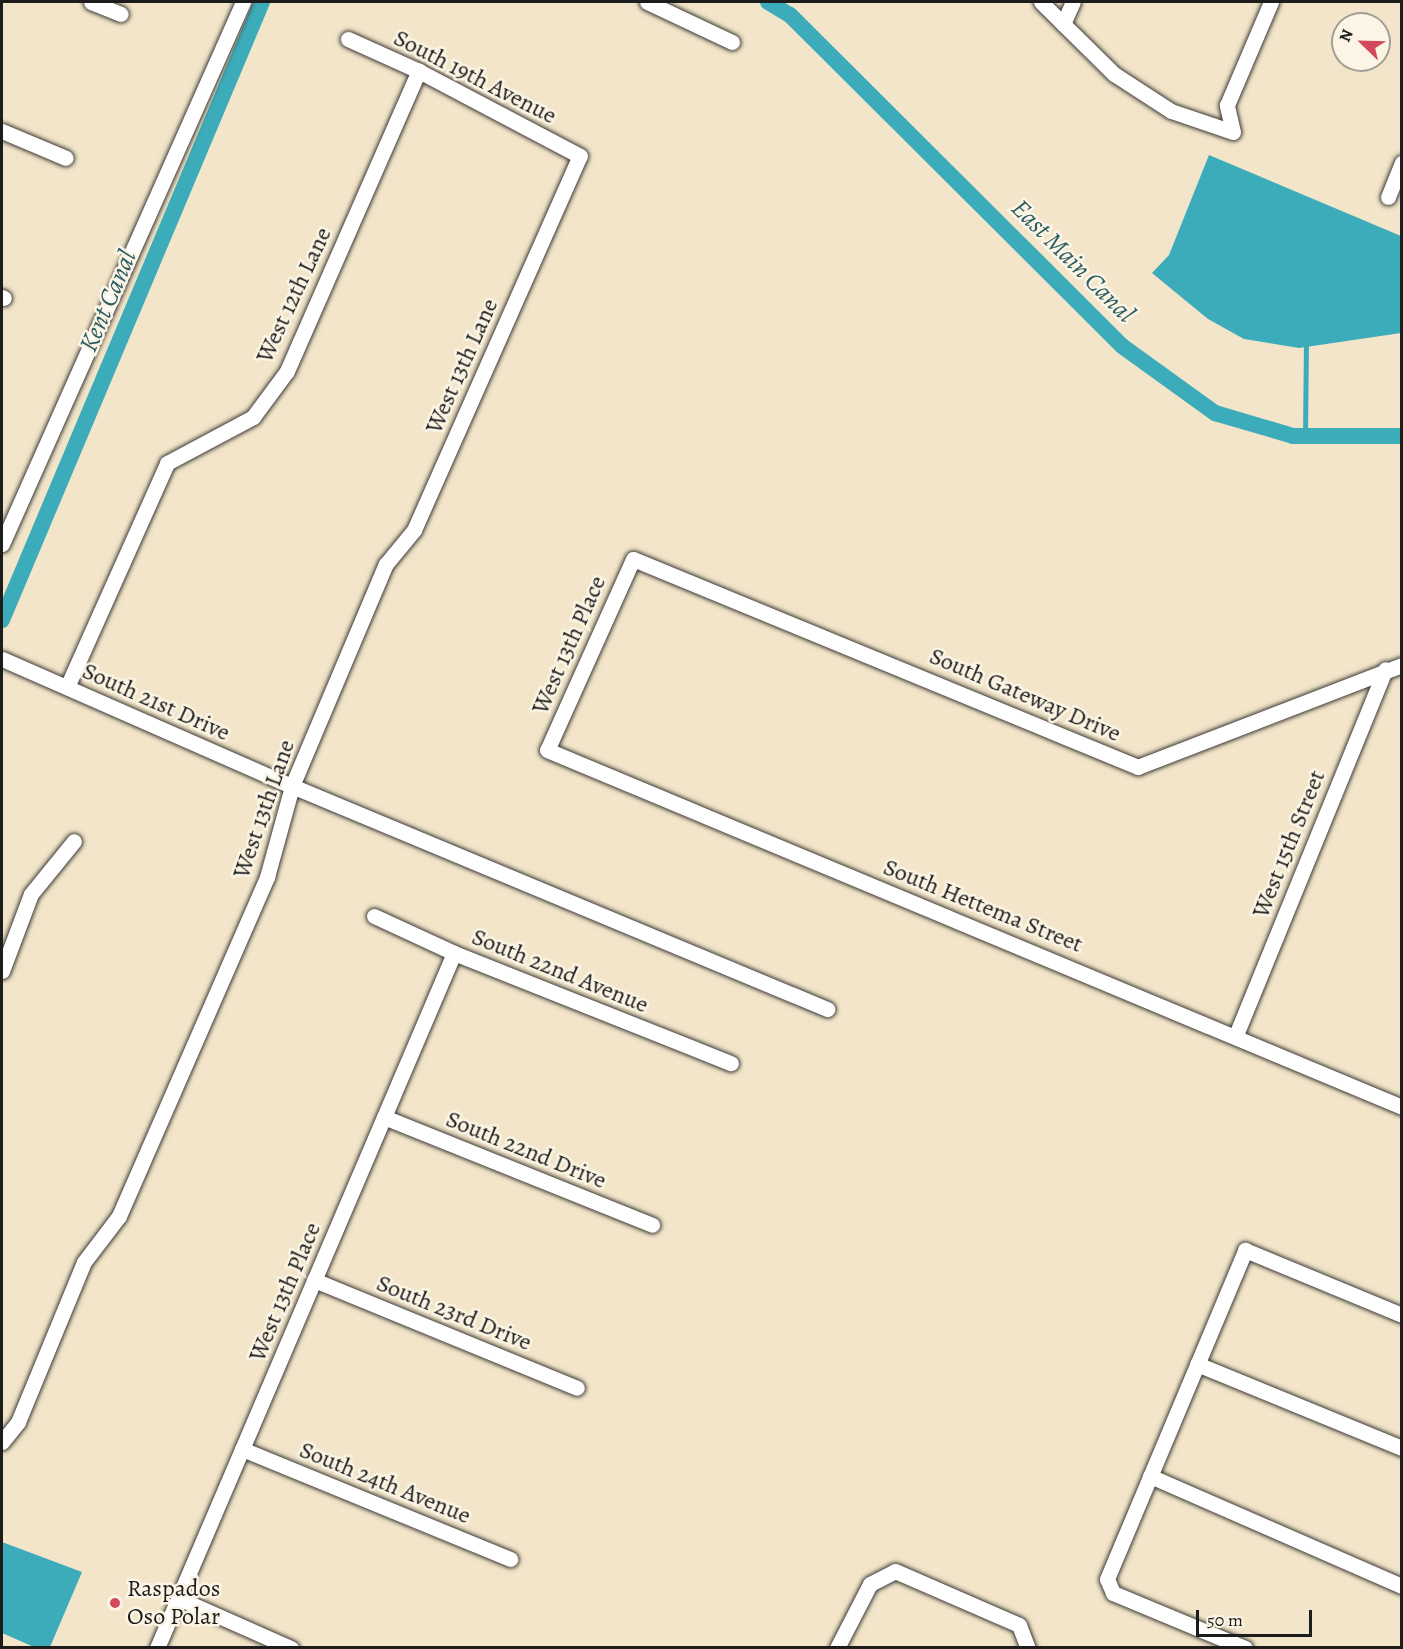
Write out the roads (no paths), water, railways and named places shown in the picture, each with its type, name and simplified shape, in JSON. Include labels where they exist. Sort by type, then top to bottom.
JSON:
[{"type":"street","points":[[91,2],[121,14]]},
{"type":"street","points":[[2,544],[243,2]]},
{"type":"street","points":[[647,2],[732,42]]},
{"type":"street","points":[[1041,2],[1114,74],[1171,111],[1233,132],[1227,105],[1271,2]]},
{"type":"street","points":[[1063,24],[1073,2]]},
{"type":"street","name":"South 19th Avenue","points":[[348,39],[419,71],[580,156]]},
{"type":"street","name":"West 12th Lane","points":[[67,687],[167,463],[253,417],[287,371],[419,71]]},
{"type":"street","points":[[2,131],[66,158]]},
{"type":"street","name":"West 13th Lane","points":[[2,1442],[18,1422],[84,1262],[124,1205],[267,877],[292,786],[386,564],[414,530],[580,156]]},
{"type":"street","points":[[1388,197],[1401,163]]},
{"type":"street","name":"South Gateway Drive","points":[[633,559],[1138,766],[1385,669],[1401,665]]},
{"type":"street","name":"West 13th Place","points":[[547,750],[633,559]]},
{"type":"street","name":"South 21st Drive","points":[[2,659],[292,786],[827,1009]]},
{"type":"street","name":"West 15th Street","points":[[1236,1035],[1385,669]]},
{"type":"street","name":"South Hettema Street","points":[[547,750],[1236,1035],[1401,1107]]},
{"type":"street","points":[[2,971],[30,894],[74,841]]},
{"type":"street","name":"South 22nd Avenue","points":[[374,916],[454,953],[731,1063]]},
{"type":"street","name":"West 13th Place","points":[[157,1647],[454,953]]},
{"type":"street","name":"South 22nd Drive","points":[[384,1117],[652,1225]]},
{"type":"street","points":[[1245,1647],[1113,1593],[1107,1579],[1245,1250],[1401,1315]]},
{"type":"street","name":"South 23rd Drive","points":[[314,1280],[577,1388]]},
{"type":"street","points":[[1197,1364],[1401,1448]]},
{"type":"street","name":"South 24th Avenue","points":[[242,1449],[510,1559]]},
{"type":"street","points":[[1150,1476],[1401,1586]]},
{"type":"street","points":[[837,1647],[870,1584],[895,1571],[1019,1625],[1028,1647]]},
{"type":"street","points":[[178,1598],[291,1647]]},
{"type":"water","points":[[1209,155],[1401,236],[1401,333],[1299,348],[1244,339],[1208,319],[1152,273],[1169,255]]},
{"type":"water","points":[[2,1542],[82,1572],[50,1647],[34,1647],[2,1633]]},
{"type":"waterway","name":"Kent Canal","points":[[2,620],[262,2]]},
{"type":"waterway","name":"East Main Canal","points":[[768,2],[790,15],[1122,346],[1215,413],[1293,436],[1402,436]]},
{"type":"waterway","points":[[1305,436],[1306,347]]},
{"type":"place","name":"Raspados Oso Polar","points":[[115,1603]]}]
